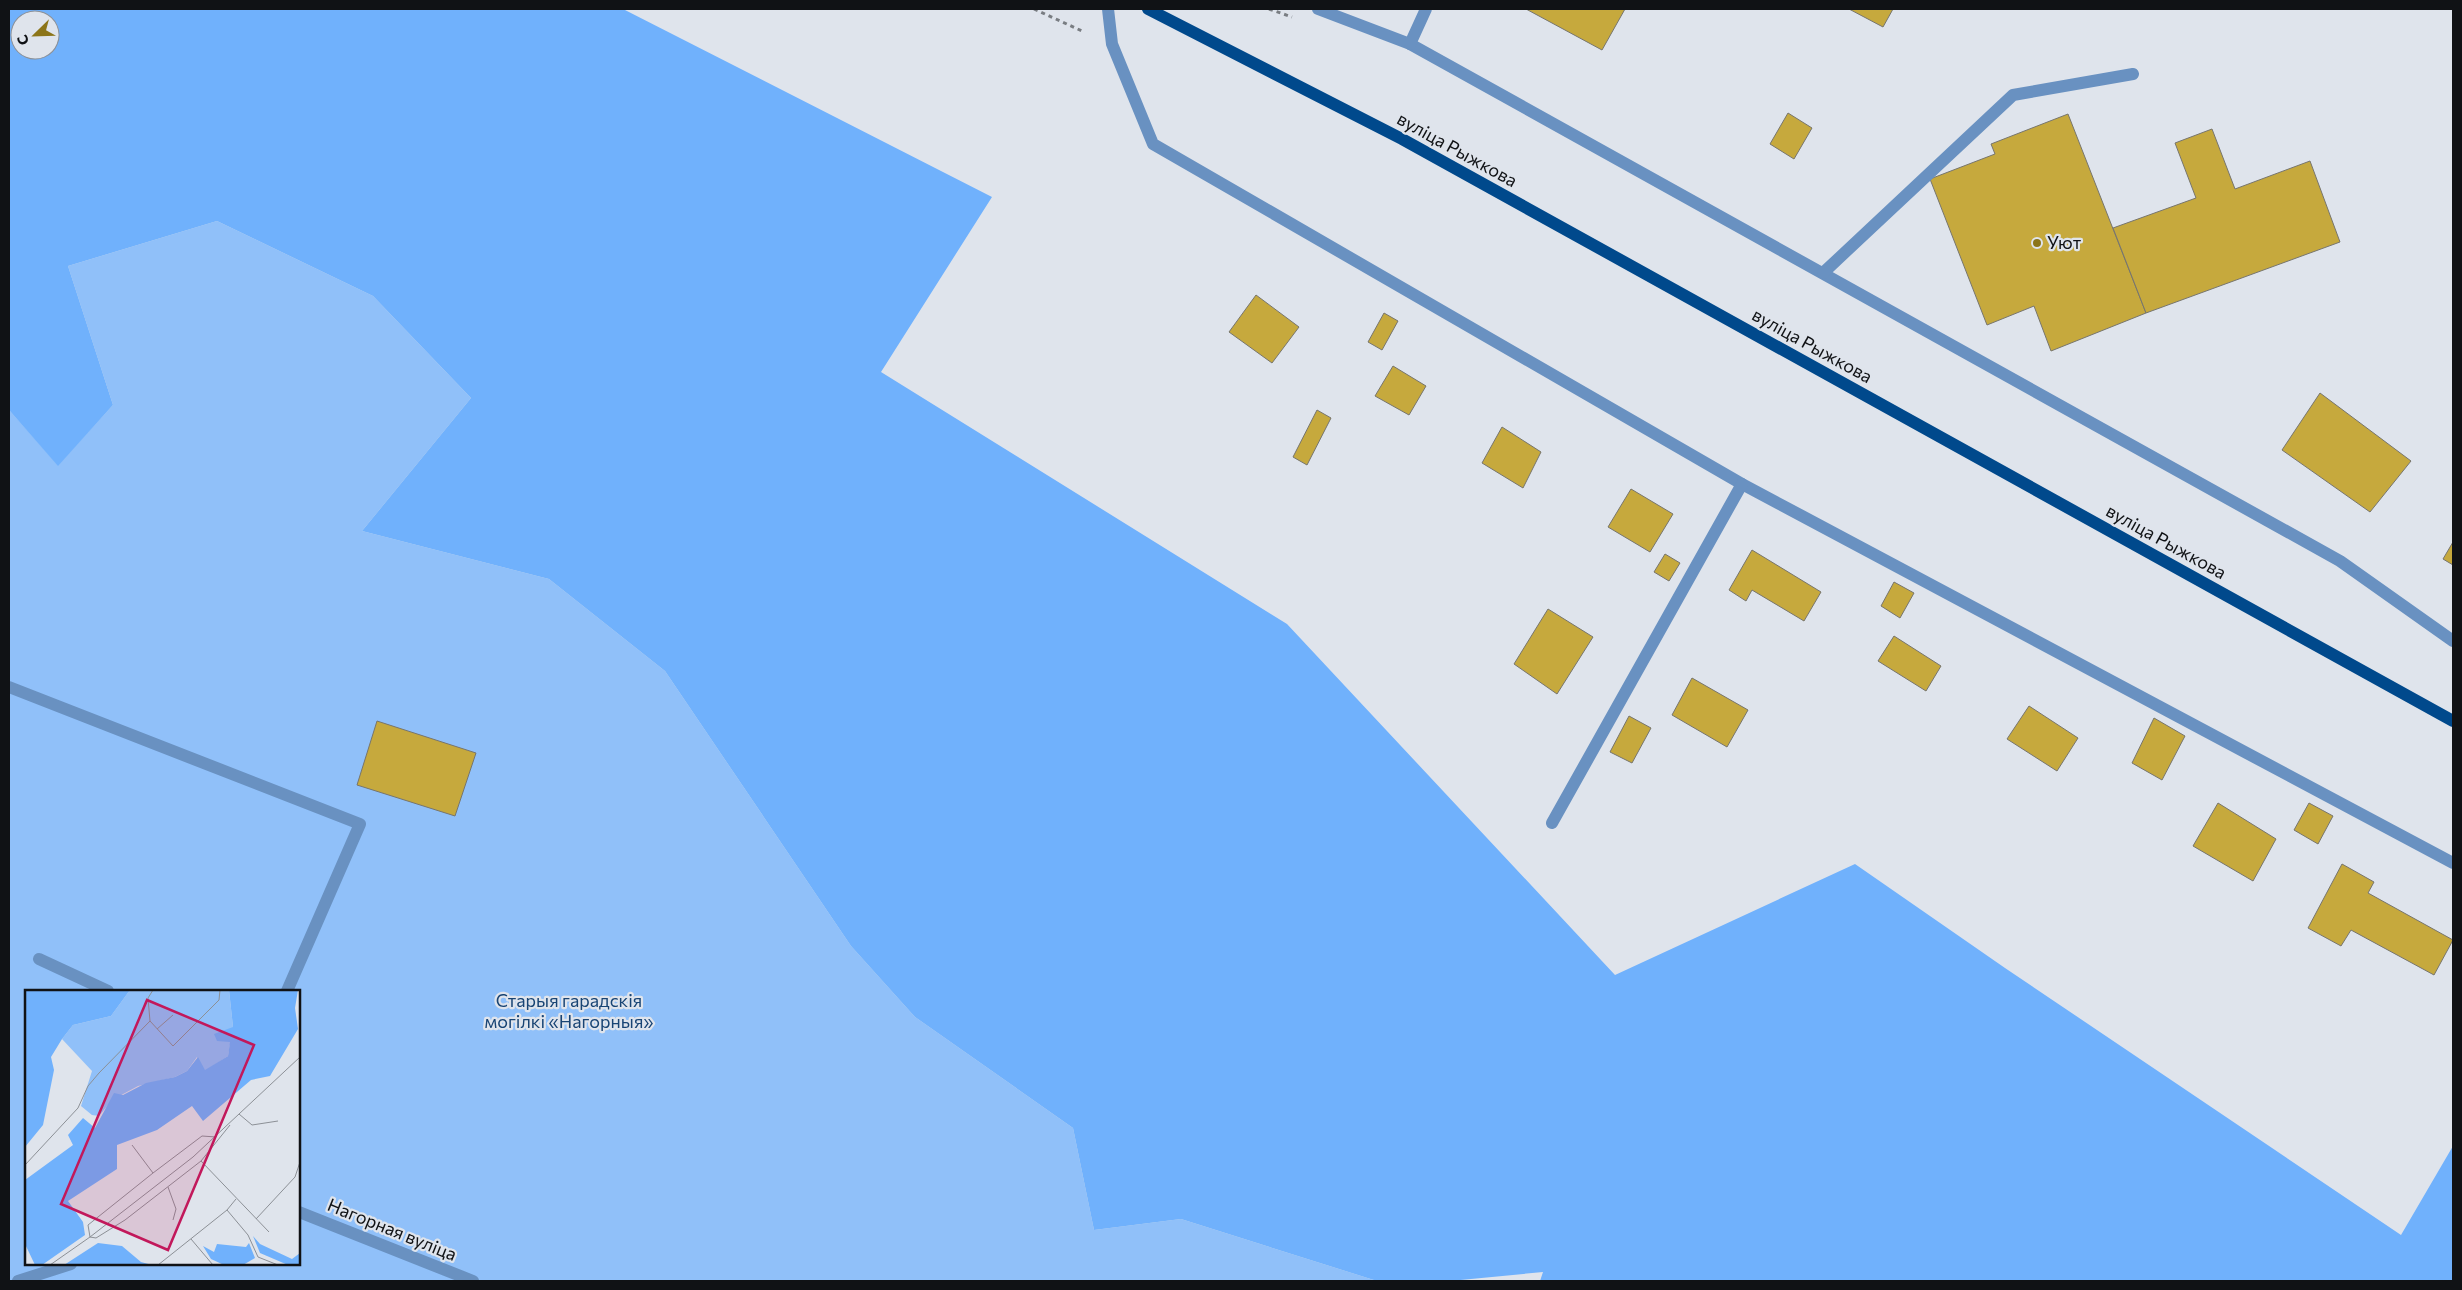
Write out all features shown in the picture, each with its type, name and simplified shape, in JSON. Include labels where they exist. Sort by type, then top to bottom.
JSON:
[{"type":"main road","name":"вуліца Рыжкова","points":[[1148,9],[1402,139],[2453,721]]},
{"type":"street","points":[[1108,9],[1112,44],[1152,144],[1742,484],[2453,863]]},
{"type":"street","points":[[1318,9],[1410,44],[1823,273],[2340,561],[2453,641]]},
{"type":"street","points":[[1410,44],[1426,9]]},
{"type":"street","points":[[1823,273],[2013,95],[2133,74]]},
{"type":"street","points":[[1552,823],[1742,484]]},
{"type":"street","points":[[9,688],[360,824],[287,990]]},
{"type":"street","points":[[39,959],[106,990]]},
{"type":"street","name":"Нагорная вуліца","points":[[300,1212],[473,1281]]},
{"type":"street","points":[[18,1281],[68,1265]]},
{"type":"path","points":[[1034,9],[1112,44]]},
{"type":"green space","name":"Старыя гарадскія могілкі «Нагорныя»","points":[[217,221],[373,296],[471,398],[362,531],[549,579],[665,671],[851,946],[915,1017],[1073,1128],[1094,1230],[1181,1219],[1377,1281],[9,1281],[9,410],[58,465],[113,405],[68,266]]},
{"type":"shaded area","points":[[9,9],[623,9],[992,197],[881,372],[1287,624],[1615,975],[1855,864],[2005,968],[2401,1235],[2453,1146],[2453,1281],[1540,1281],[1543,1272],[1450,1281],[1377,1281],[1181,1219],[1094,1230],[1073,1128],[915,1017],[851,946],[665,671],[549,579],[362,531],[471,398],[373,296],[217,221],[68,266],[113,405],[58,466],[9,410]]},
{"type":"building","points":[[1526,9],[1625,9],[1602,50]]},
{"type":"building","points":[[1849,9],[1893,9],[1883,27]]},
{"type":"building","points":[[1788,113],[1812,128],[1794,159],[1770,144]]},
{"type":"building","name":"Уют","points":[[2068,114],[2146,313],[2051,351],[2034,306],[1987,325],[1930,179],[1995,154],[1991,144]]},
{"type":"building","points":[[2212,129],[2235,189],[2310,161],[2340,242],[2146,313],[2113,228],[2196,198],[2175,143]]},
{"type":"building","points":[[1256,295],[1299,327],[1272,363],[1229,332]]},
{"type":"building","points":[[1384,313],[1398,321],[1382,350],[1368,342]]},
{"type":"building","points":[[1393,366],[1426,386],[1409,415],[1375,396]]},
{"type":"building","points":[[2320,393],[2411,461],[2370,512],[2282,450]]},
{"type":"building","points":[[1317,410],[1331,418],[1307,465],[1293,457]]},
{"type":"building","points":[[1502,427],[1541,452],[1523,488],[1482,463]]},
{"type":"building","points":[[1631,489],[1673,514],[1650,552],[1608,527]]},
{"type":"building","points":[[2453,542],[2453,565],[2443,559]]},
{"type":"building","points":[[1752,550],[1821,592],[1804,621],[1752,590],[1746,601],[1729,590]]},
{"type":"building","points":[[1665,554],[1680,563],[1669,581],[1654,572]]},
{"type":"building","points":[[1894,582],[1914,593],[1900,618],[1881,606]]},
{"type":"building","points":[[1548,609],[1593,637],[1557,694],[1514,664]]},
{"type":"building","points":[[1894,636],[1941,666],[1926,691],[1878,661]]},
{"type":"building","points":[[1692,678],[1748,710],[1727,747],[1672,715]]},
{"type":"building","points":[[2029,706],[2078,738],[2057,771],[2007,739]]},
{"type":"building","points":[[1629,716],[1651,728],[1632,763],[1610,752]]},
{"type":"building","points":[[2154,718],[2185,736],[2162,780],[2132,763]]},
{"type":"building","points":[[377,721],[476,753],[455,816],[357,785]]},
{"type":"building","points":[[2218,803],[2276,839],[2253,881],[2193,846]]},
{"type":"building","points":[[2309,803],[2333,816],[2318,844],[2294,830]]},
{"type":"building","points":[[2342,864],[2374,882],[2368,893],[2453,940],[2434,975],[2351,930],[2341,946],[2308,928]]},
{"type":"place","name":"Уют","points":[[2037,243]]}]
